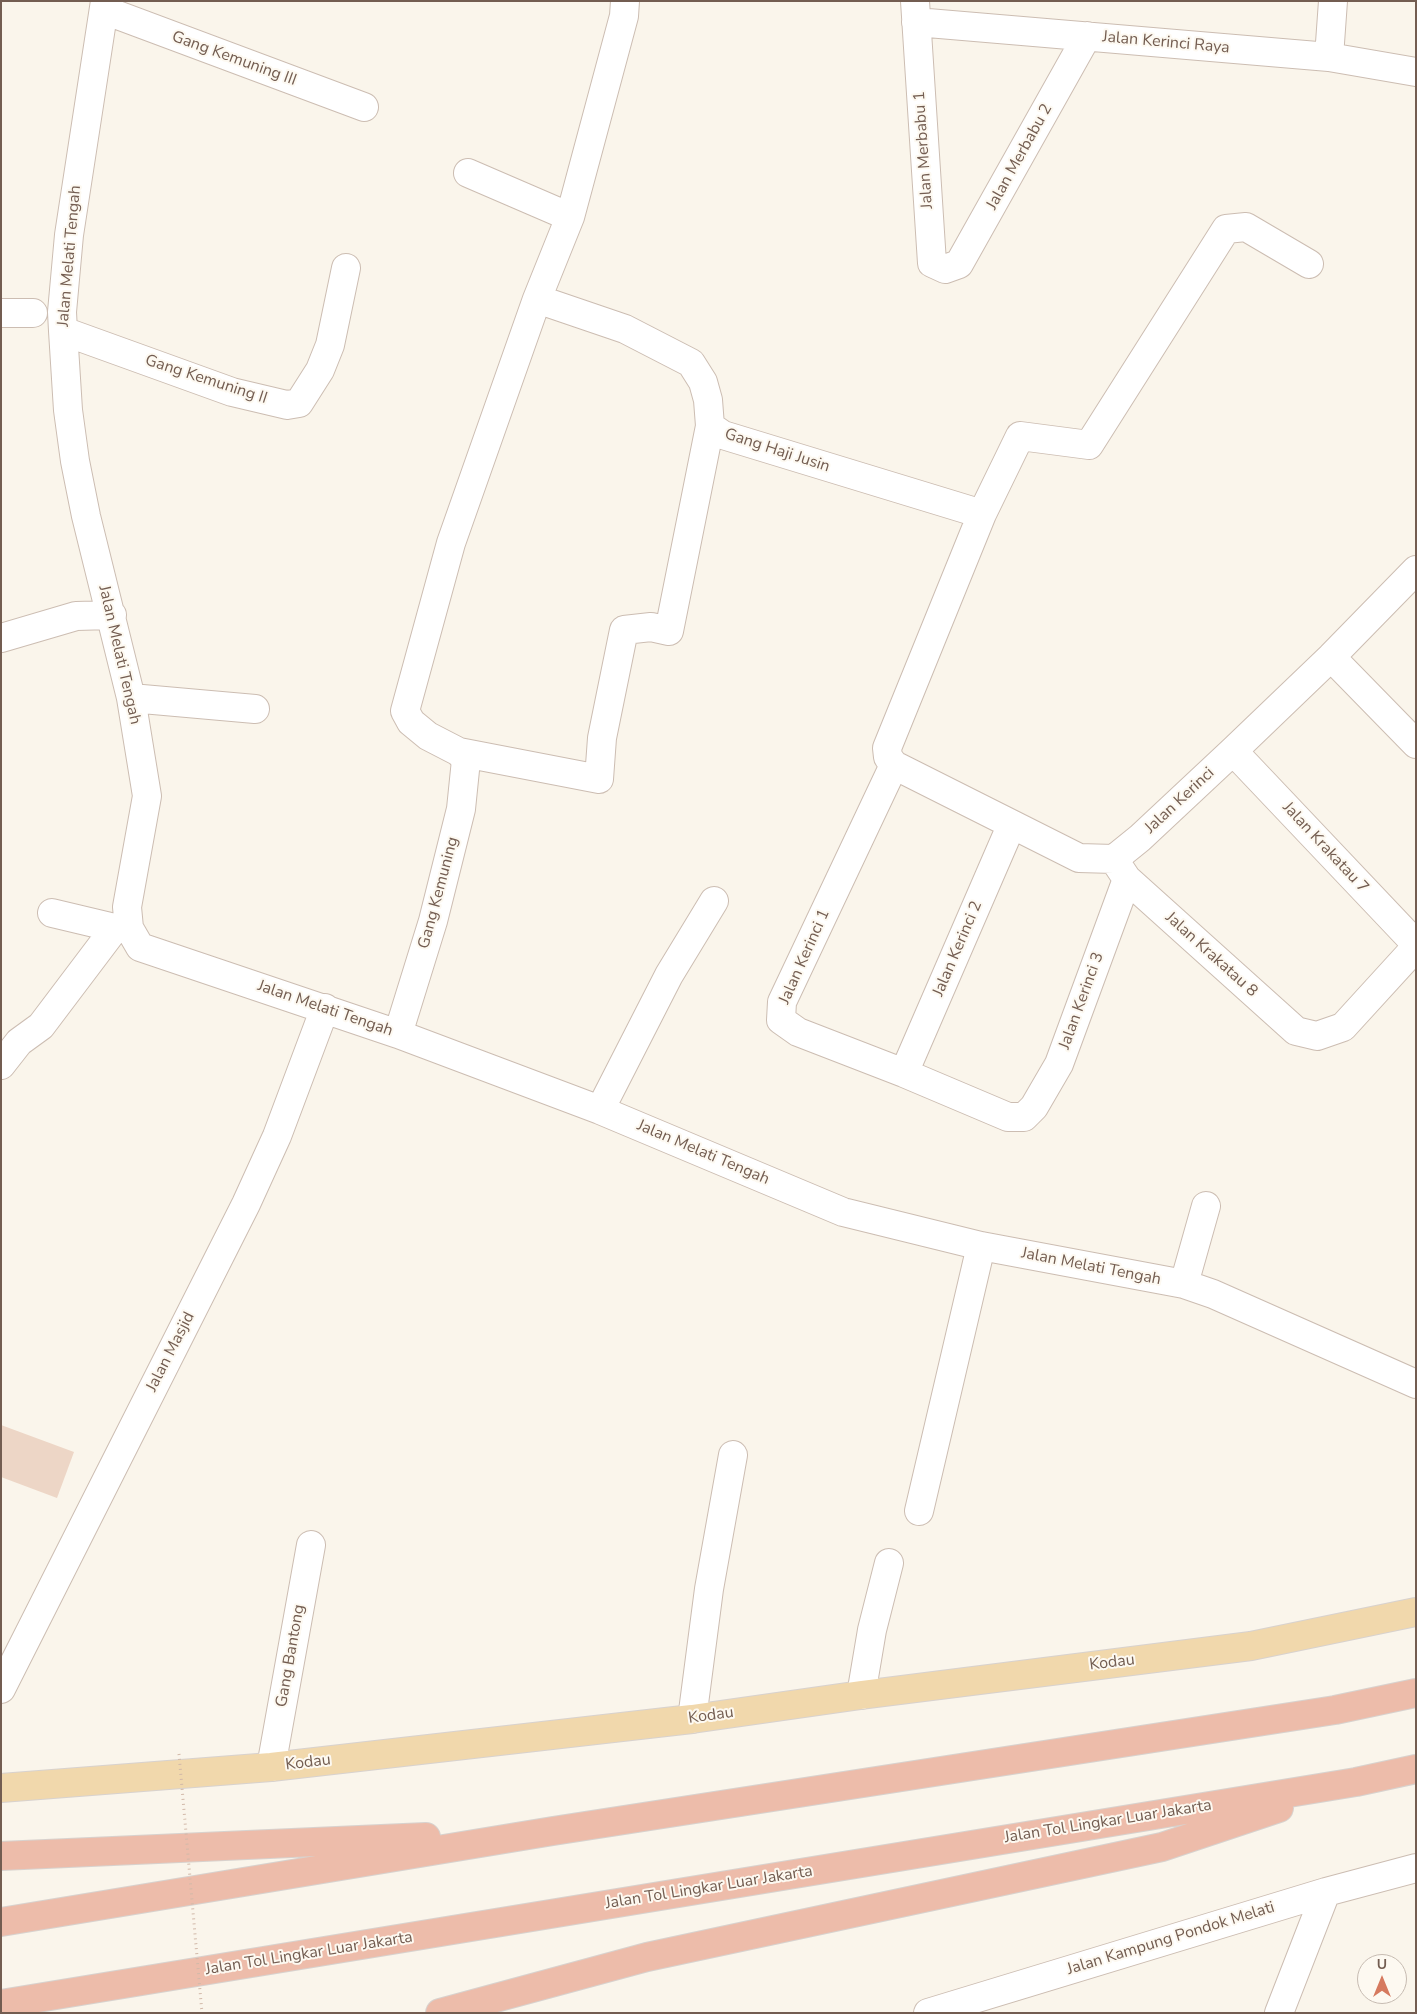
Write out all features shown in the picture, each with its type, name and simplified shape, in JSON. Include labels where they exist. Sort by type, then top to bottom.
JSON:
[{"type":"highway","points":[[1,1922],[553,1831],[1335,1710],[1416,1693]]},
{"type":"highway","name":"Jalan Tol Lingkar Luar Jakarta","points":[[1,2004],[1356,1782],[1416,1769]]},
{"type":"highway","points":[[440,2013],[647,1957],[1162,1847],[1356,1782]]},
{"type":"highway","points":[[1,1856],[553,1831]]},
{"type":"main road","name":"Kodau","points":[[1,1788],[271,1767],[692,1719],[861,1695],[1251,1646],[1416,1612]]},
{"type":"street","points":[[625,1],[624,16],[570,217],[537,300],[451,543],[405,711],[411,722],[428,736],[459,752],[599,780],[602,738],[624,630],[652,627],[669,631],[710,426]]},
{"type":"street","points":[[1329,57],[1333,1]]},
{"type":"street","name":"Gang Kemuning III","points":[[104,6],[364,107]]},
{"type":"street","name":"Jalan Melati Tengah","points":[[104,6],[69,236],[62,312],[68,410],[75,461],[86,516],[131,698],[148,796],[122,928],[140,947],[398,1034],[600,1110],[844,1212],[981,1246],[1184,1284],[1213,1294],[1416,1384]]},
{"type":"street","name":"Jalan Kerinci Raya","points":[[915,12],[1087,36],[1329,57],[1416,72]]},
{"type":"street","name":"Jalan Merbabu 1","points":[[915,12],[932,263],[945,269]]},
{"type":"street","name":"Jalan Merbabu 2","points":[[945,269],[959,264],[1087,36]]},
{"type":"street","points":[[468,173],[570,217]]},
{"type":"street","points":[[1120,869],[1079,858],[1011,826],[894,765],[888,757],[887,748],[982,514],[1020,436],[1088,445],[1226,228],[1246,227],[1309,264]]},
{"type":"street","name":"Gang Kemuning II","points":[[63,331],[232,392],[287,406],[299,403],[320,370],[330,345],[346,268]]},
{"type":"street","name":"Gang Haji Jusin","points":[[537,300],[625,329],[691,363],[703,382],[708,400],[710,426],[723,436],[982,514]]},
{"type":"street","points":[[1,313],[33,313]]},
{"type":"street","name":"Jalan Kerinci","points":[[1120,869],[1140,838],[1331,657],[1416,570]]},
{"type":"street","points":[[1,638],[76,616],[112,615]]},
{"type":"street","points":[[1331,657],[1416,744]]},
{"type":"street","points":[[131,698],[255,709]]},
{"type":"street","name":"Jalan Krakatau 7","points":[[1233,751],[1416,945]]},
{"type":"street","name":"Gang Kemuning","points":[[398,1034],[434,921],[461,809],[466,760],[459,752]]},
{"type":"street","name":"Jalan Kerinci 1","points":[[894,765],[782,1002],[781,1020],[798,1032],[904,1073],[1008,1117],[1024,1117]]},
{"type":"street","name":"Jalan Kerinci 2","points":[[904,1073],[1011,826]]},
{"type":"street","name":"Jalan Krakatau 8","points":[[1120,869],[1296,1031],[1318,1036],[1343,1027],[1416,945]]},
{"type":"street","name":"Jalan Kerinci 3","points":[[1024,1117],[1034,1107],[1058,1064],[1120,869]]},
{"type":"street","points":[[600,1110],[669,975],[714,901]]},
{"type":"street","points":[[1,1065],[20,1042],[41,1026],[122,928],[52,913]]},
{"type":"street","name":"Jalan Masjid","points":[[1,1689],[246,1204],[277,1136],[324,1008]]},
{"type":"street","points":[[1184,1284],[1206,1206]]},
{"type":"street","points":[[919,1511],[981,1246]]},
{"type":"street","points":[[692,1719],[709,1589],[733,1455]]},
{"type":"street","name":"Gang Bantong","points":[[271,1767],[311,1545]]},
{"type":"street","points":[[861,1695],[872,1630],[889,1563]]},
{"type":"street","name":"Jalan Kampung Pondok Melati","points":[[928,2013],[1326,1892],[1416,1868]]},
{"type":"street","points":[[1280,2013],[1326,1892]]},
{"type":"path","points":[[179,1754],[202,2013]]},
{"type":"building","points":[[1,1425],[74,1452],[57,1498],[1,1477]]}]
